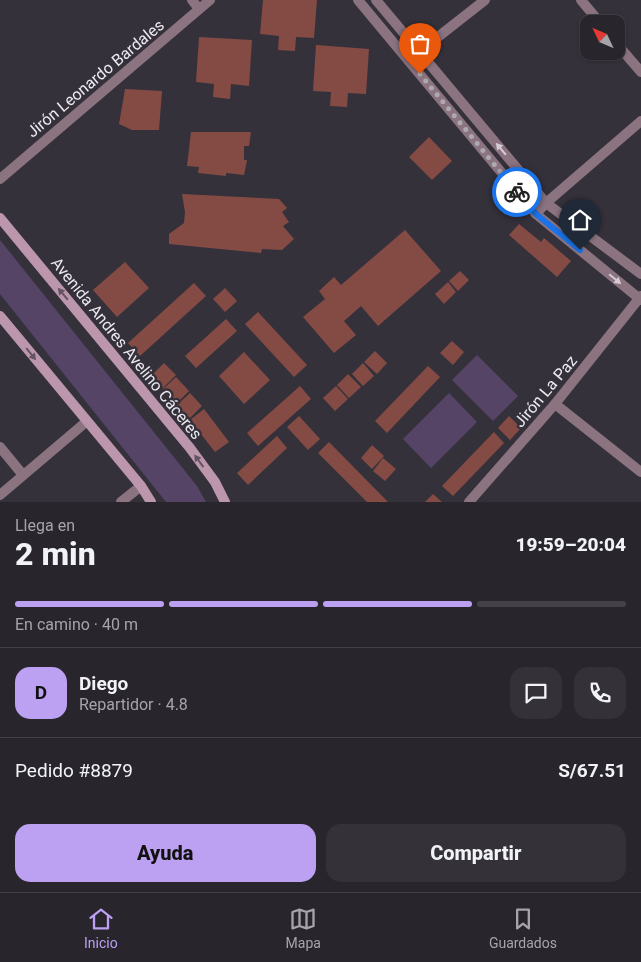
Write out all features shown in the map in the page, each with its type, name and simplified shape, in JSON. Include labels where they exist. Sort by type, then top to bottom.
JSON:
[{"type":"main road","name":"Avenida Andres Avelino Cáceres","points":[[0,218],[190,448],[215,482],[225,502]]},
{"type":"main road","points":[[0,316],[141,486],[151,502]]},
{"type":"street","points":[[192,0],[199,9]]},
{"type":"street","name":"Jirón Leonardo Bardales","points":[[0,179],[210,0]]},
{"type":"street","points":[[358,0],[536,214],[640,298]]},
{"type":"street","points":[[376,0],[546,203],[641,274]]},
{"type":"street","points":[[408,60],[485,0]]},
{"type":"street","points":[[581,0],[594,15]]},
{"type":"street","points":[[625,53],[641,72]]},
{"type":"street","points":[[536,214],[546,203],[641,121]]},
{"type":"street","name":"Jirón La Paz","points":[[469,502],[555,404],[640,298]]},
{"type":"street","points":[[555,404],[641,472]]},
{"type":"street","points":[[0,495],[86,422]]},
{"type":"street","points":[[0,448],[24,475]]},
{"type":"street","points":[[121,502],[141,486]]},
{"type":"shaded area","points":[[0,240],[197,486],[206,502],[166,502],[0,294]]},
{"type":"shaded area","points":[[477,355],[518,396],[493,421],[452,380]]},
{"type":"shaded area","points":[[449,393],[477,422],[431,468],[403,439]]},
{"type":"building","points":[[263,0],[317,0],[314,38],[296,37],[295,51],[278,50],[279,36],[260,34]]},
{"type":"building","points":[[199,37],[252,40],[249,86],[231,84],[230,99],[213,97],[214,84],[196,82]]},
{"type":"building","points":[[316,45],[369,49],[366,94],[348,93],[347,107],[330,106],[331,92],[313,91]]},
{"type":"building","points":[[125,89],[162,91],[159,130],[132,130],[119,124]]},
{"type":"building","points":[[191,132],[251,132],[249,146],[244,146],[244,160],[247,160],[244,175],[226,173],[226,176],[198,173],[199,167],[187,166]]},
{"type":"building","points":[[429,137],[452,161],[432,180],[409,157]]},
{"type":"building","points":[[182,194],[279,199],[287,208],[282,212],[289,222],[283,226],[294,239],[282,250],[262,249],[261,253],[169,244],[169,234],[184,223],[185,212]]},
{"type":"building","points":[[519,224],[541,242],[544,238],[571,261],[557,277],[509,235]]},
{"type":"building","points":[[405,230],[441,271],[378,326],[361,306],[344,321],[356,335],[334,353],[303,317],[325,299],[319,291],[334,277],[341,285]]},
{"type":"building","points":[[125,262],[149,288],[117,317],[93,290]]},
{"type":"building","points":[[460,271],[469,280],[458,291],[449,281]]},
{"type":"building","points":[[448,282],[456,292],[444,304],[435,294]]},
{"type":"building","points":[[194,283],[206,296],[140,356],[128,343]]},
{"type":"building","points":[[225,288],[237,301],[225,312],[213,299]]},
{"type":"building","points":[[258,312],[307,365],[294,377],[245,324]]},
{"type":"building","points":[[226,319],[237,331],[196,368],[185,356]]},
{"type":"building","points":[[452,341],[464,352],[453,365],[440,353]]},
{"type":"building","points":[[375,351],[387,363],[377,374],[364,362]]},
{"type":"building","points":[[244,352],[270,380],[244,404],[219,376]]},
{"type":"building","points":[[164,363],[176,375],[163,388],[151,376]]},
{"type":"building","points":[[363,363],[374,376],[363,386],[352,374]]},
{"type":"building","points":[[428,366],[440,377],[387,433],[375,421]]},
{"type":"building","points":[[348,374],[361,387],[349,398],[337,385]]},
{"type":"building","points":[[176,377],[189,391],[176,404],[162,390]]},
{"type":"building","points":[[300,386],[311,399],[258,446],[247,433]]},
{"type":"building","points":[[336,386],[348,399],[335,411],[323,398]]},
{"type":"building","points":[[190,393],[202,406],[189,419],[177,405]]},
{"type":"building","points":[[204,409],[229,442],[215,452],[190,420]]},
{"type":"building","points":[[299,416],[320,439],[308,450],[287,427]]},
{"type":"building","points":[[509,416],[521,428],[510,440],[498,428]]},
{"type":"building","points":[[494,432],[504,443],[453,496],[442,486]]},
{"type":"building","points":[[277,436],[287,448],[248,485],[237,473]]},
{"type":"building","points":[[329,442],[388,502],[367,502],[318,453]]},
{"type":"building","points":[[372,445],[384,456],[372,469],[361,458]]},
{"type":"building","points":[[383,458],[396,469],[385,481],[373,471]]},
{"type":"building","points":[[433,494],[442,502],[425,502]]},
{"type":"way so far","points":[[420,74],[517,192]]},
{"type":"route","points":[[517,192],[536,214],[580,250]]}]
